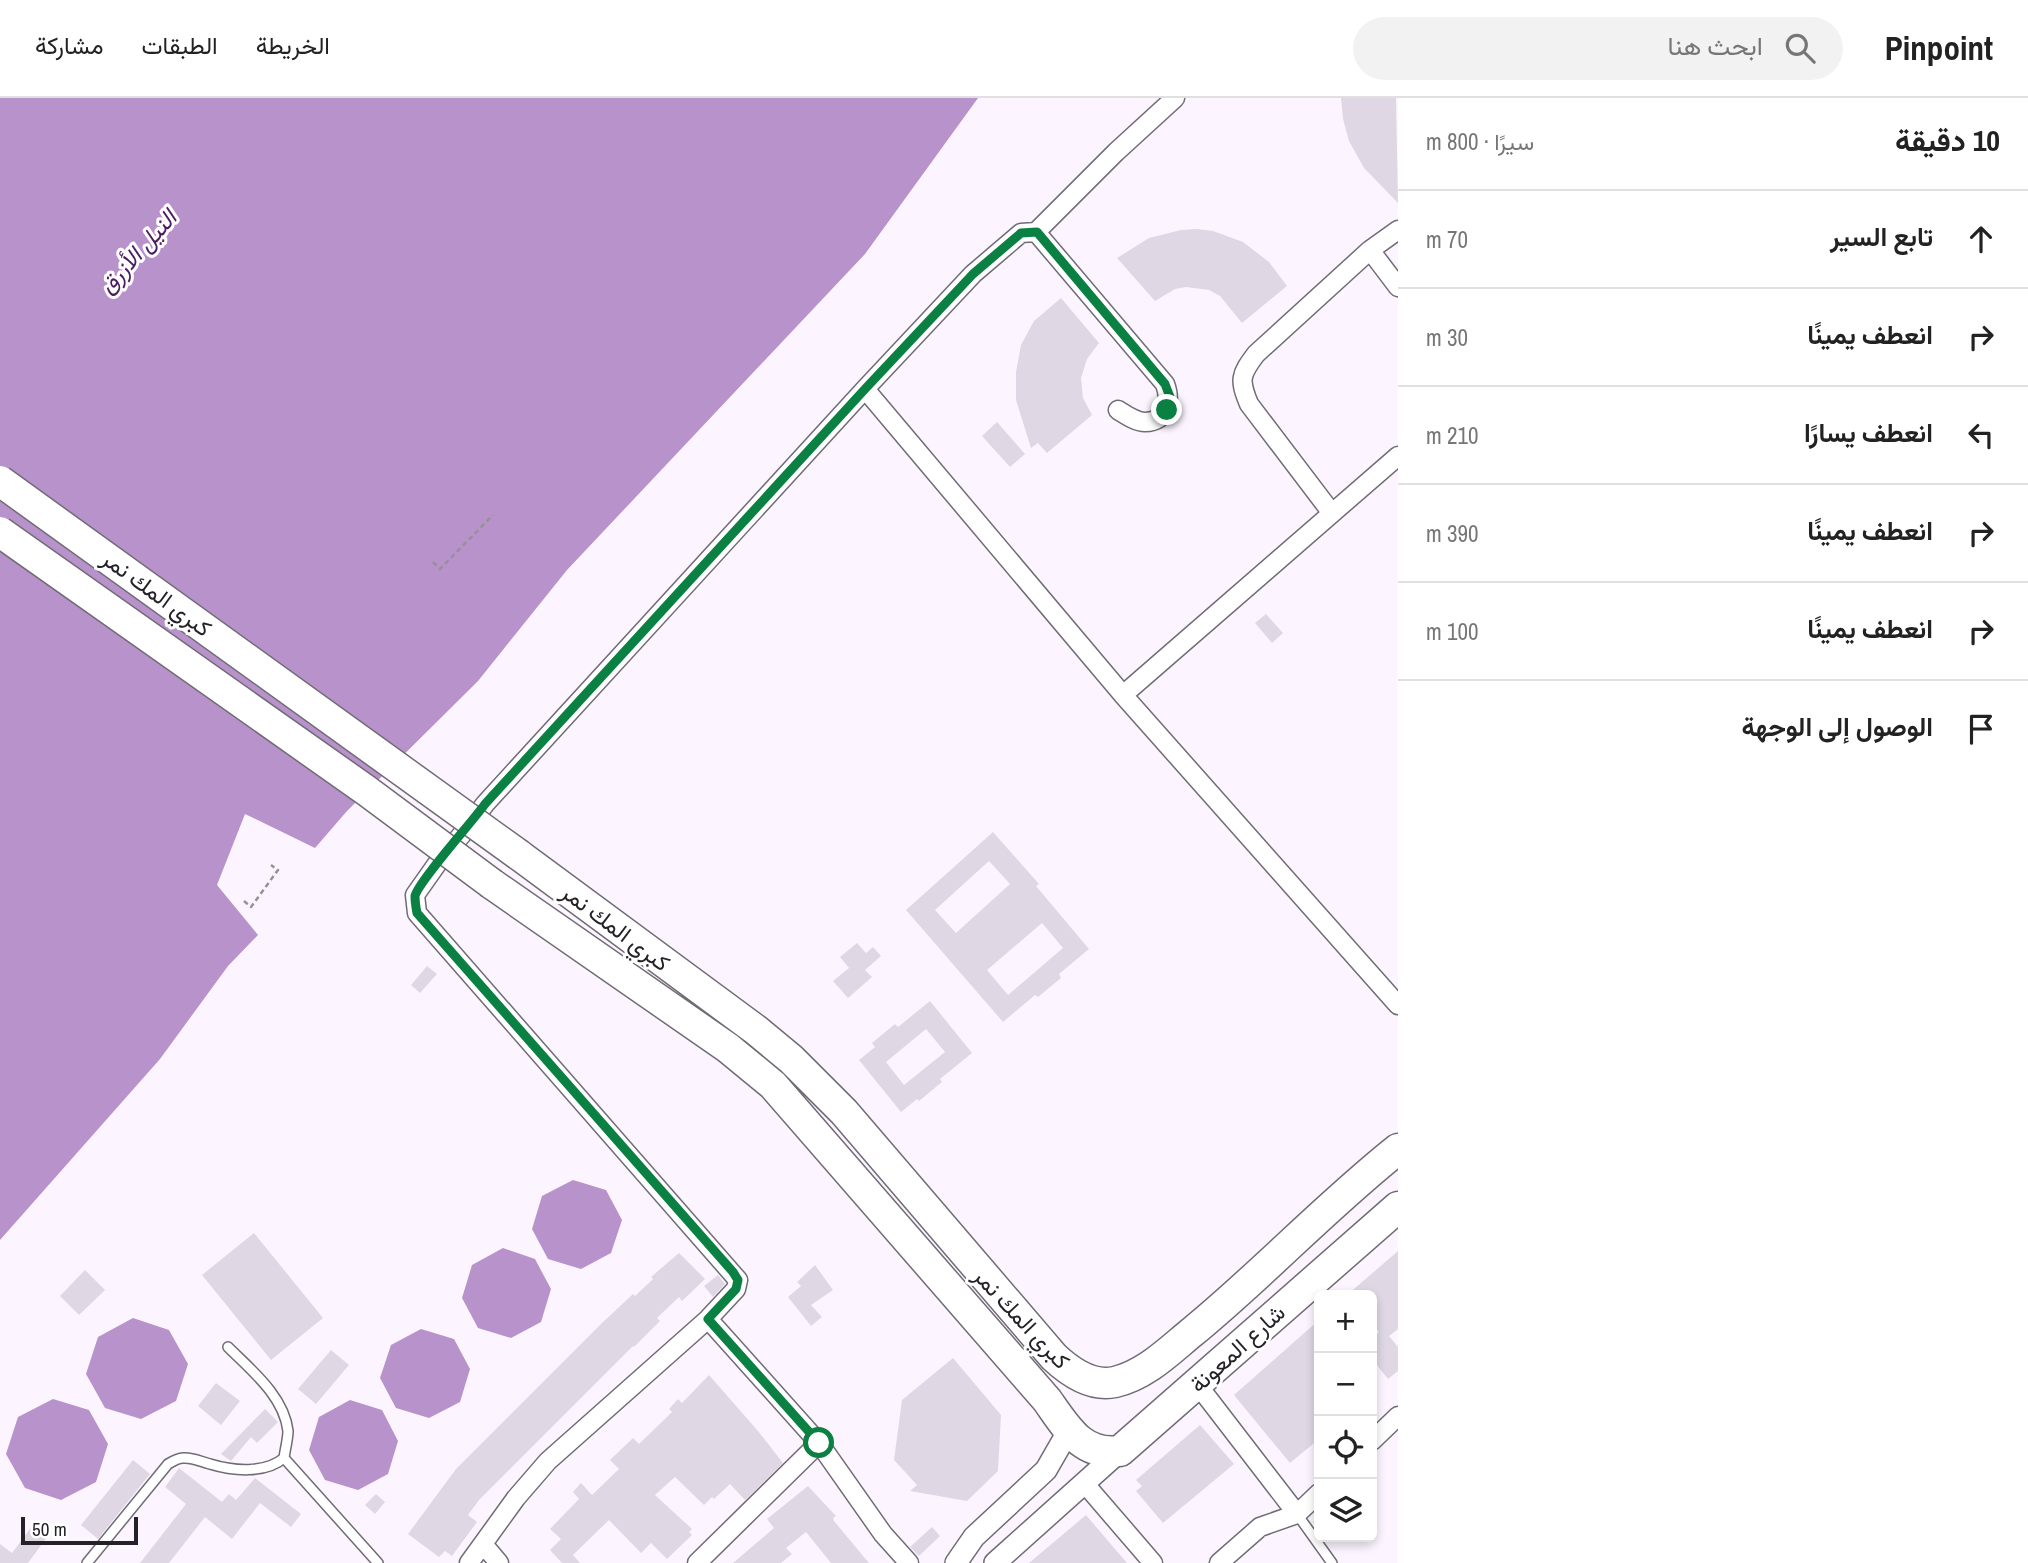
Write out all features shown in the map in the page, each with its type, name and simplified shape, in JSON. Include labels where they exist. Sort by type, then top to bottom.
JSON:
[{"type":"highway","name":"كبري المك نمر","points":[[0,481],[519,855],[756,1030],[808,1074],[869,1139],[964,1253],[1072,1373],[1103,1383],[1129,1378],[1144,1371],[1178,1343]]},
{"type":"highway","name":"كبري المك نمر","points":[[0,532],[367,791],[492,884],[728,1048],[774,1085],[1047,1401],[1069,1430]]},
{"type":"highway","name":"شارع المعونة","points":[[1178,1343],[1398,1149]]},
{"type":"highway","name":"شارع المعونة","points":[[1120,1451],[1398,1207]]},
{"type":"highway","points":[[1129,1378],[1143,1382],[1154,1392],[1158,1406],[1156,1421]]},
{"type":"highway","points":[[1069,1430],[1092,1449],[1106,1453],[1120,1451]]},
{"type":"street","points":[[469,1563],[516,1498],[548,1461],[708,1319],[736,1289],[738,1280],[417,913],[415,895],[485,804],[973,274],[1021,233],[1037,232],[1116,152],[1175,98]]},
{"type":"street","points":[[1331,512],[1249,404],[1241,386],[1243,370],[1256,354],[1370,250],[1398,230]]},
{"type":"street","points":[[1037,232],[1165,384],[1170,397],[1167,410],[1157,420],[1143,423],[1118,410]]},
{"type":"street","points":[[1370,250],[1398,287]]},
{"type":"street","points":[[865,389],[1123,695],[1398,1005]]},
{"type":"street","points":[[1123,695],[1398,456]]},
{"type":"street","points":[[708,1319],[819,1443],[883,1534],[909,1563]]},
{"type":"street","points":[[1197,1384],[1297,1514]]},
{"type":"street","points":[[1377,1436],[1398,1416]]},
{"type":"street","points":[[956,1563],[974,1537],[1046,1470],[1069,1430]]},
{"type":"street","points":[[697,1563],[819,1443]]},
{"type":"street","points":[[995,1563],[1120,1451]]},
{"type":"street","points":[[1085,1484],[1153,1563]]},
{"type":"street","points":[[1219,1563],[1260,1527],[1297,1514],[1314,1498]]},
{"type":"street","points":[[483,1544],[499,1563]]},
{"type":"lane","points":[[87,1563],[168,1464],[180,1457],[240,1470],[276,1465],[284,1458],[288,1431],[280,1405],[261,1380],[228,1347]]},
{"type":"lane","points":[[284,1458],[378,1563]]},
{"type":"lane","points":[[1297,1514],[1332,1563]]},
{"type":"path","points":[[433,562],[440,569],[493,515]]},
{"type":"path","points":[[244,901],[251,907],[278,870],[271,865]]},
{"type":"water","name":"النيل الأزرق","points":[[0,98],[978,98],[865,254],[567,570],[478,681],[347,811],[315,848],[245,814],[217,885],[258,935],[228,966],[160,1059],[0,1240]]},
{"type":"water","points":[[573,1180],[606,1190],[622,1220],[611,1253],[581,1269],[548,1259],[532,1229],[542,1196]]},
{"type":"water","points":[[503,1248],[535,1259],[551,1289],[541,1322],[511,1338],[478,1328],[462,1298],[472,1265]]},
{"type":"water","points":[[133,1318],[169,1330],[188,1364],[176,1401],[141,1419],[105,1408],[86,1374],[98,1337]]},
{"type":"water","points":[[421,1329],[454,1339],[470,1369],[460,1402],[429,1418],[396,1408],[380,1378],[391,1345]]},
{"type":"water","points":[[53,1399],[89,1410],[108,1444],[96,1482],[61,1500],[25,1488],[6,1454],[18,1417]]},
{"type":"water","points":[[350,1400],[382,1410],[398,1441],[388,1474],[358,1490],[325,1480],[309,1450],[319,1417]]},
{"type":"building","points":[[1341,98],[1396,98],[1398,203],[1364,168],[1349,141]]},
{"type":"building","points":[[1197,229],[1213,231],[1243,242],[1269,262],[1287,286],[1242,323],[1220,296],[1209,290],[1186,287],[1175,289],[1155,301],[1117,258],[1149,238]]},
{"type":"building","points":[[1061,298],[1099,343],[1087,359],[1081,378],[1083,398],[1092,415],[1047,453],[1038,443],[1031,448],[1016,400],[1016,372],[1021,345],[1034,321]]},
{"type":"building","points":[[997,422],[1025,454],[1010,467],[982,436]]},
{"type":"building","points":[[1266,614],[1283,633],[1272,643],[1255,623]]},
{"type":"building","points":[[993,832],[1039,884],[1036,886],[1089,949],[1059,974],[1061,978],[1038,997],[1035,995],[1003,1022],[906,910]],"holes":[[[989,861],[1010,884],[956,933],[935,910]],[[1042,923],[1063,948],[1008,995],[987,970]]]},
{"type":"building","points":[[857,943],[866,953],[873,947],[881,956],[865,970],[872,977],[848,998],[833,981],[849,968],[840,957]]},
{"type":"building","points":[[427,966],[437,974],[420,993],[411,985]]},
{"type":"building","points":[[930,1001],[972,1053],[940,1079],[942,1082],[901,1112],[859,1060],[875,1047],[872,1043],[895,1024],[898,1027]],"holes":[[[926,1029],[945,1052],[904,1085],[886,1062]]]},
{"type":"building","points":[[254,1233],[323,1318],[271,1360],[202,1275]]},
{"type":"building","points":[[1398,1251],[1398,1329],[1389,1336],[1398,1347],[1398,1371],[1388,1379],[1377,1365],[1377,1290],[1353,1290]]},
{"type":"building","points":[[679,1253],[705,1279],[682,1301],[679,1297],[657,1318],[660,1321],[479,1500],[468,1515],[477,1522],[452,1556],[445,1551],[439,1557],[408,1534],[456,1469],[602,1323],[633,1294],[635,1296],[653,1279],[651,1277]]},
{"type":"building","points":[[815,1265],[833,1290],[811,1305],[822,1317],[811,1326],[788,1297],[801,1286],[797,1282]]},
{"type":"building","points":[[85,1270],[105,1290],[79,1315],[60,1296]]},
{"type":"building","points":[[718,1275],[725,1284],[713,1297],[704,1286]]},
{"type":"building","points":[[1314,1324],[1314,1443],[1290,1463],[1234,1395]]},
{"type":"building","points":[[331,1350],[349,1365],[316,1404],[298,1389]]},
{"type":"building","points":[[953,1358],[1001,1415],[998,1471],[967,1501],[910,1491],[917,1485],[894,1460],[902,1400]]},
{"type":"building","points":[[709,1375],[783,1463],[745,1500],[730,1484],[704,1505],[675,1477],[655,1495],[692,1529],[689,1532],[692,1535],[667,1559],[651,1543],[641,1553],[609,1520],[573,1555],[580,1563],[562,1563],[550,1550],[561,1539],[550,1529],[579,1499],[573,1492],[581,1483],[592,1495],[619,1469],[610,1460],[633,1438],[639,1444],[672,1412],[669,1409],[678,1399],[682,1403]]},
{"type":"building","points":[[216,1383],[240,1401],[221,1425],[198,1406]]},
{"type":"building","points":[[265,1409],[278,1422],[257,1443],[251,1437],[231,1461],[221,1454]]},
{"type":"building","points":[[1200,1425],[1234,1464],[1163,1523],[1136,1491],[1142,1486],[1136,1480]]},
{"type":"building","points":[[133,1460],[150,1474],[98,1539],[81,1525]]},
{"type":"building","points":[[179,1468],[222,1502],[229,1494],[236,1500],[255,1478],[301,1514],[291,1527],[260,1503],[232,1539],[205,1517],[169,1563],[140,1563],[186,1504],[165,1487]]},
{"type":"building","points":[[808,1486],[836,1516],[834,1521],[869,1563],[831,1563],[806,1532],[786,1548],[792,1554],[781,1563],[733,1563],[774,1528],[767,1519]]},
{"type":"building","points":[[376,1494],[385,1502],[375,1514],[365,1505]]},
{"type":"building","points":[[1086,1515],[1127,1563],[1029,1563]]},
{"type":"building","points":[[35,1522],[50,1533],[28,1563],[0,1563],[0,1544],[12,1553]]},
{"type":"building","points":[[932,1527],[940,1536],[919,1556],[910,1547]]},
{"type":"route","points":[[819,1443],[708,1319],[736,1289],[738,1280],[733,1272],[417,913],[415,895],[485,804],[865,389],[973,274],[1021,233],[1037,232],[1165,384],[1170,397],[1167,410]]}]
